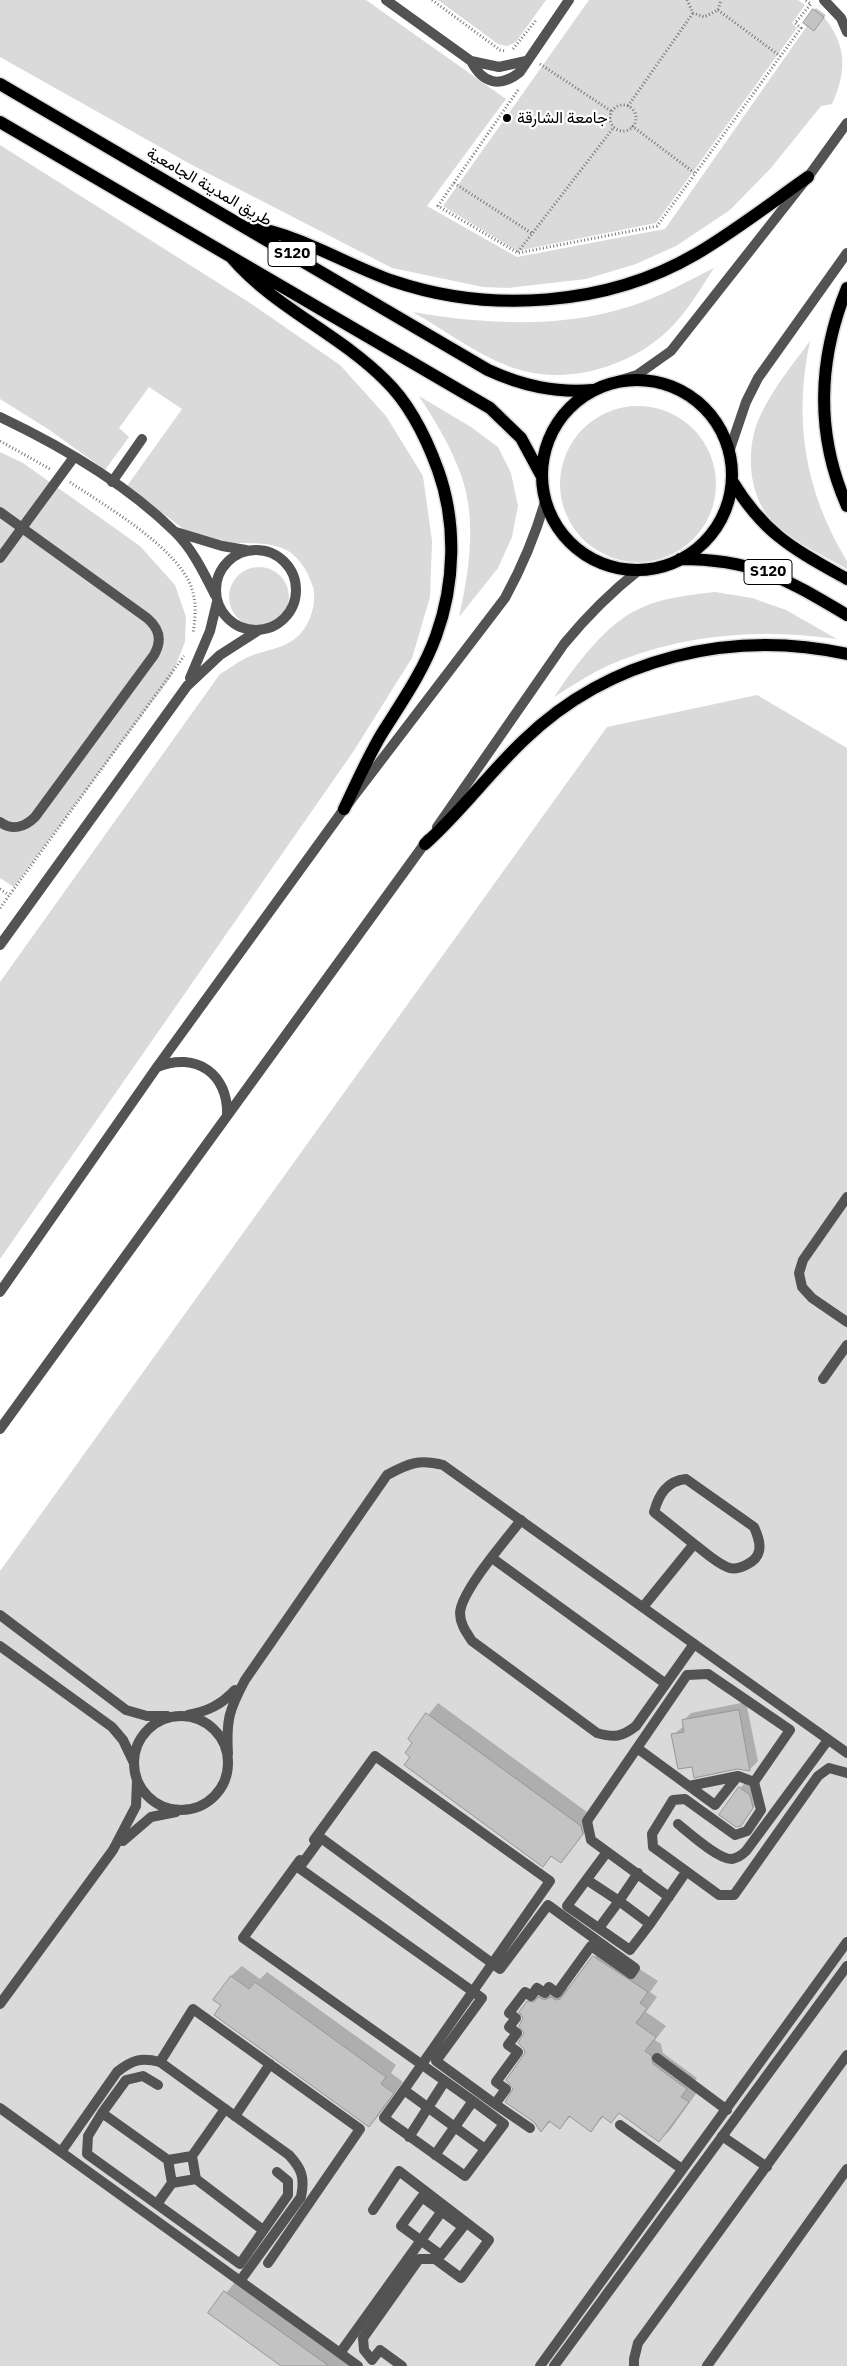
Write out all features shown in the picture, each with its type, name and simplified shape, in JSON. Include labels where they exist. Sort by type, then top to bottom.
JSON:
[{"type":"main road","name":"طريق المدينة الجامعية","points":[[0,84],[488,370],[508,379],[550,390],[593,390]]},
{"type":"main road","name":"S120","points":[[0,122],[490,408],[520,438],[541,475]]},
{"type":"main road","points":[[243,225],[284,235],[393,281],[458,296],[518,301],[582,295],[640,279],[695,254],[808,177]]},
{"type":"main road","points":[[232,258],[262,289],[358,354],[386,381],[411,412],[430,446],[445,493],[450,522],[452,560],[447,599],[436,637],[419,672],[363,767],[344,809]]},
{"type":"main road","points":[[847,288],[836,314],[829,342],[823,401],[830,459],[847,506]]},
{"type":"main road","points":[[644,380],[670,386],[693,398],[709,413],[722,431],[729,452],[732,481],[724,512],[720,519],[706,540],[680,559],[660,567],[639,570],[619,568],[600,563],[582,553],[559,531],[545,502],[541,475],[544,449],[555,425],[572,405],[593,390],[618,382],[644,380]]},
{"type":"main road","name":"S120","points":[[732,481],[745,502],[778,537],[798,551],[847,579]]},
{"type":"main road","name":"S120","points":[[680,559],[712,559],[736,563],[774,574],[847,615]]},
{"type":"main road","points":[[425,844],[464,807],[524,740],[554,714],[588,692],[623,673],[669,657],[740,644],[780,644],[821,648],[847,654]]},
{"type":"street","points":[[386,0],[472,61],[498,67],[526,61]]},
{"type":"street","points":[[472,61],[477,72],[487,79],[498,82],[511,79],[520,72],[569,0]]},
{"type":"street","points":[[824,0],[841,18],[847,32]]},
{"type":"street","points":[[618,382],[638,375],[671,351],[808,177],[847,123]]},
{"type":"street","points":[[729,452],[746,402],[758,378],[847,253]]},
{"type":"street","points":[[0,417],[74,457],[112,482],[175,532],[199,565],[229,620],[238,626],[259,630]]},
{"type":"street","points":[[112,482],[142,439]]},
{"type":"street","points":[[0,558],[74,457]]},
{"type":"street","points":[[0,1292],[157,1067],[344,809],[505,598],[522,568],[536,536],[545,502]]},
{"type":"street","points":[[0,512],[148,618],[158,631],[160,639],[154,655],[29,823],[20,827],[11,827],[0,822]]},
{"type":"street","points":[[0,945],[187,686],[220,655],[259,630],[273,626],[285,618],[293,606],[296,591],[294,577],[287,564],[276,554],[262,550],[222,546],[175,532]]},
{"type":"street","points":[[187,686],[210,631],[216,598],[216,580],[222,566],[233,556],[247,550]]},
{"type":"street","points":[[0,1429],[425,844],[564,644],[612,591],[639,570]]},
{"type":"street","points":[[157,1067],[177,1061],[198,1064],[207,1070],[222,1086],[228,1106],[227,1116]]},
{"type":"street","points":[[847,1196],[803,1260],[799,1273],[802,1287],[812,1298],[847,1322]]},
{"type":"street","points":[[823,1379],[847,1345]]},
{"type":"street","points":[[134,1763],[136,1750],[142,1737],[156,1723],[181,1716],[207,1712],[224,1702],[244,1680],[387,1475],[408,1464],[428,1461],[444,1465],[847,1753]]},
{"type":"street","points":[[686,1479],[754,1527],[758,1538],[759,1551],[752,1562],[737,1568],[728,1568],[694,1544],[654,1512],[660,1495],[676,1480],[686,1479]]},
{"type":"street","points":[[521,1520],[464,1596],[460,1613],[463,1628],[472,1641],[597,1733],[611,1737],[624,1735],[636,1726],[694,1644]]},
{"type":"street","points":[[644,1607],[694,1544]]},
{"type":"street","points":[[492,1558],[666,1684]]},
{"type":"street","points":[[0,1615],[126,1710],[147,1716],[181,1716],[208,1724],[224,1743],[228,1754]]},
{"type":"street","points":[[0,1646],[112,1727],[123,1740],[134,1763],[137,1779],[136,1806],[113,1850],[0,2004]]},
{"type":"street","points":[[669,1897],[591,1840],[588,1821],[687,1675],[708,1674],[790,1730],[754,1782],[761,1810],[747,1830],[735,1835],[685,1799],[673,1800],[652,1834],[653,1847],[719,1895],[734,1895],[818,1776],[829,1768],[847,1773]]},
{"type":"street","points":[[113,1850],[131,1832],[151,1817],[200,1806],[223,1785],[228,1770],[227,1727],[230,1707],[244,1680]]},
{"type":"street","points":[[678,1824],[721,1856],[733,1859],[740,1856],[746,1851],[828,1740]]},
{"type":"street","points":[[637,1748],[715,1805],[738,1776]]},
{"type":"street","points":[[473,1992],[423,2065],[384,2118],[465,2176],[504,2124],[423,2065],[243,1938],[375,1756],[550,1881],[473,1992]]},
{"type":"street","points":[[690,1786],[738,1776],[754,1782]]},
{"type":"street","points":[[137,1779],[144,1792],[156,1802],[170,1808],[185,1810]]},
{"type":"street","points":[[495,2104],[506,2089],[496,2082],[518,2052],[508,2045],[517,2033],[509,2027],[516,2018],[509,2013],[525,1992],[531,1996],[537,1988],[545,1993],[549,1987],[557,1992],[591,1946],[631,1974],[635,1968],[548,1905],[500,1969],[321,1838],[299,1868],[482,1998],[436,2061],[495,2104],[530,2128]]},
{"type":"street","points":[[607,1852],[568,1906],[630,1950],[686,1872]]},
{"type":"street","points":[[600,1928],[638,1873]]},
{"type":"street","points":[[587,1880],[650,1924]]},
{"type":"street","points":[[540,2366],[847,1942]]},
{"type":"street","points":[[554,2366],[847,1966]]},
{"type":"street","points":[[160,2062],[193,2009],[360,2129],[268,2263]]},
{"type":"street","points":[[634,2366],[638,2343],[847,2055]]},
{"type":"street","points":[[61,2152],[117,2072],[129,2062],[145,2058],[160,2062],[235,2116],[289,2155],[299,2166],[304,2182],[301,2197],[240,2281]]},
{"type":"street","points":[[657,2058],[726,2110]]},
{"type":"street","points":[[235,2116],[270,2064]]},
{"type":"street","points":[[158,2085],[143,2076],[126,2080],[88,2136],[87,2154],[240,2264],[288,2195],[288,2181],[278,2172]]},
{"type":"street","points":[[409,2137],[445,2081]]},
{"type":"street","points":[[404,2090],[428,2110],[485,2149]]},
{"type":"street","points":[[435,2155],[473,2101]]},
{"type":"street","points":[[0,2108],[358,2366]]},
{"type":"street","points":[[225,2109],[192,2156],[196,2180],[263,2230]]},
{"type":"street","points":[[102,2113],[168,2160],[172,2183],[157,2204]]},
{"type":"street","points":[[620,2125],[682,2169]]},
{"type":"street","points":[[722,2136],[767,2167]]},
{"type":"street","points":[[168,2160],[192,2156]]},
{"type":"street","points":[[707,2366],[847,2169]]},
{"type":"street","points":[[373,2210],[399,2171],[489,2240],[461,2278],[435,2260],[419,2259],[363,2338],[364,2350],[372,2360],[380,2350],[402,2366]]},
{"type":"street","points":[[172,2183],[196,2180]]},
{"type":"street","points":[[422,2197],[462,2227],[441,2255],[421,2240],[401,2226],[422,2197]]},
{"type":"street","points":[[340,2353],[442,2211]]},
{"type":"path","points":[[432,0],[500,50],[511,50],[517,47],[540,16]]},
{"type":"path","points":[[687,0],[693,13],[704,16],[718,10]]},
{"type":"path","points":[[718,10],[721,0]]},
{"type":"path","points":[[521,86],[438,206],[518,253],[657,226],[801,28],[796,23],[810,4],[805,0]]},
{"type":"path","points":[[718,10],[780,56]]},
{"type":"path","points":[[628,106],[693,13]]},
{"type":"path","points":[[538,62],[612,111]]},
{"type":"path","points":[[621,105],[628,106],[636,115],[632,126],[621,130],[614,127],[610,119],[612,111],[621,105]]},
{"type":"path","points":[[632,126],[696,174]]},
{"type":"path","points":[[518,253],[614,127]]},
{"type":"path","points":[[454,183],[533,234]]},
{"type":"path","points":[[0,441],[60,475],[162,547],[182,570],[192,589],[196,611],[192,637]]},
{"type":"path","points":[[0,908],[186,653]]},
{"type":"path","points":[[0,889],[9,895]]},
{"type":"shaded area","points":[[0,0],[366,0],[506,99],[427,206],[517,257],[665,229],[807,26],[814,31],[824,17],[832,28],[841,49],[842,70],[832,104],[821,106],[771,168],[730,210],[676,246],[636,264],[586,279],[508,288],[483,287],[392,268],[192,165],[0,57]]},
{"type":"shaded area","points":[[438,0],[546,0],[516,42],[507,46],[498,44]]},
{"type":"shaded area","points":[[589,0],[798,0],[805,5],[792,23],[797,28],[656,223],[517,251],[443,206]]},
{"type":"shaded area","points":[[0,145],[250,303],[340,365],[386,416],[423,476],[432,541],[430,597],[412,658],[353,752],[0,1259],[0,982],[220,674],[239,661],[282,646],[295,639],[308,623],[312,611],[314,593],[304,566],[292,554],[278,547],[263,544],[212,541],[194,536],[127,486],[182,409],[149,387],[119,428],[129,437],[105,470],[48,429],[0,399]]},
{"type":"shaded area","points":[[714,268],[697,295],[671,328],[663,335],[632,356],[615,364],[579,373],[542,374],[510,367],[481,353],[413,312],[494,321],[521,322],[575,319],[602,314],[650,299]]},
{"type":"shaded area","points":[[810,341],[803,399],[806,455],[821,509],[847,561],[847,569],[799,542],[773,522],[764,511],[758,498],[751,470],[752,441],[761,414],[784,376]]},
{"type":"shaded area","points":[[419,396],[471,427],[498,447],[511,473],[518,506],[512,537],[498,568],[459,617],[469,560],[470,522],[468,503],[464,485],[454,458]]},
{"type":"shaded area","points":[[638,406],[668,412],[681,419],[693,429],[703,441],[710,454],[716,484],[710,514],[703,527],[693,539],[681,549],[668,556],[638,562],[608,556],[595,549],[583,539],[573,527],[566,514],[560,484],[566,454],[573,441],[583,429],[595,419],[608,412]]},
{"type":"shaded area","points":[[0,452],[23,463],[140,546],[175,585],[186,617],[185,642],[171,677],[14,887],[0,878]]},
{"type":"shaded area","points":[[259,567],[276,572],[284,580],[289,597],[284,614],[276,622],[259,627],[242,622],[234,614],[229,597],[234,580],[242,572]]},
{"type":"shaded area","points":[[715,592],[752,598],[786,610],[837,639],[783,634],[756,634],[702,639],[676,644],[650,650],[615,663],[588,676],[554,697],[582,658],[604,634],[629,614],[660,601]]},
{"type":"shaded area","points":[[757,695],[847,748],[847,2366],[0,2366],[0,1571],[607,727]]},
{"type":"building","points":[[813,9],[824,17],[814,31],[803,23]]},
{"type":"building","points":[[739,1710],[750,1771],[737,1769],[694,1778],[692,1767],[678,1769],[671,1734],[684,1732],[682,1720]]},
{"type":"building","points":[[426,1713],[581,1826],[583,1834],[561,1863],[551,1856],[543,1867],[404,1765],[410,1757],[405,1753],[412,1743],[408,1739]]},
{"type":"building","points":[[739,1787],[750,1795],[753,1808],[741,1826],[736,1827],[719,1815]]},
{"type":"building","points":[[593,1956],[648,1992],[640,2003],[647,2008],[636,2023],[656,2037],[645,2051],[651,2055],[653,2064],[687,2089],[681,2097],[689,2102],[659,2142],[619,2113],[611,2123],[602,2116],[591,2132],[569,2116],[560,2129],[549,2121],[541,2132],[534,2122],[505,2102],[513,2089],[506,2080],[525,2053],[518,2043],[524,2033],[519,2026],[523,2018],[519,2012],[527,2001],[533,2002],[539,1997],[544,2000],[551,1997],[556,2000],[560,1999]]},
{"type":"building","points":[[231,1976],[249,1989],[255,1982],[386,2077],[381,2084],[394,2093],[369,2127],[214,2015],[221,2005],[213,2000]]},
{"type":"building","points":[[224,2291],[329,2366],[281,2366],[208,2313]]},
{"type":"place","name":"جامعة الشارقة","points":[[507,118]]}]
